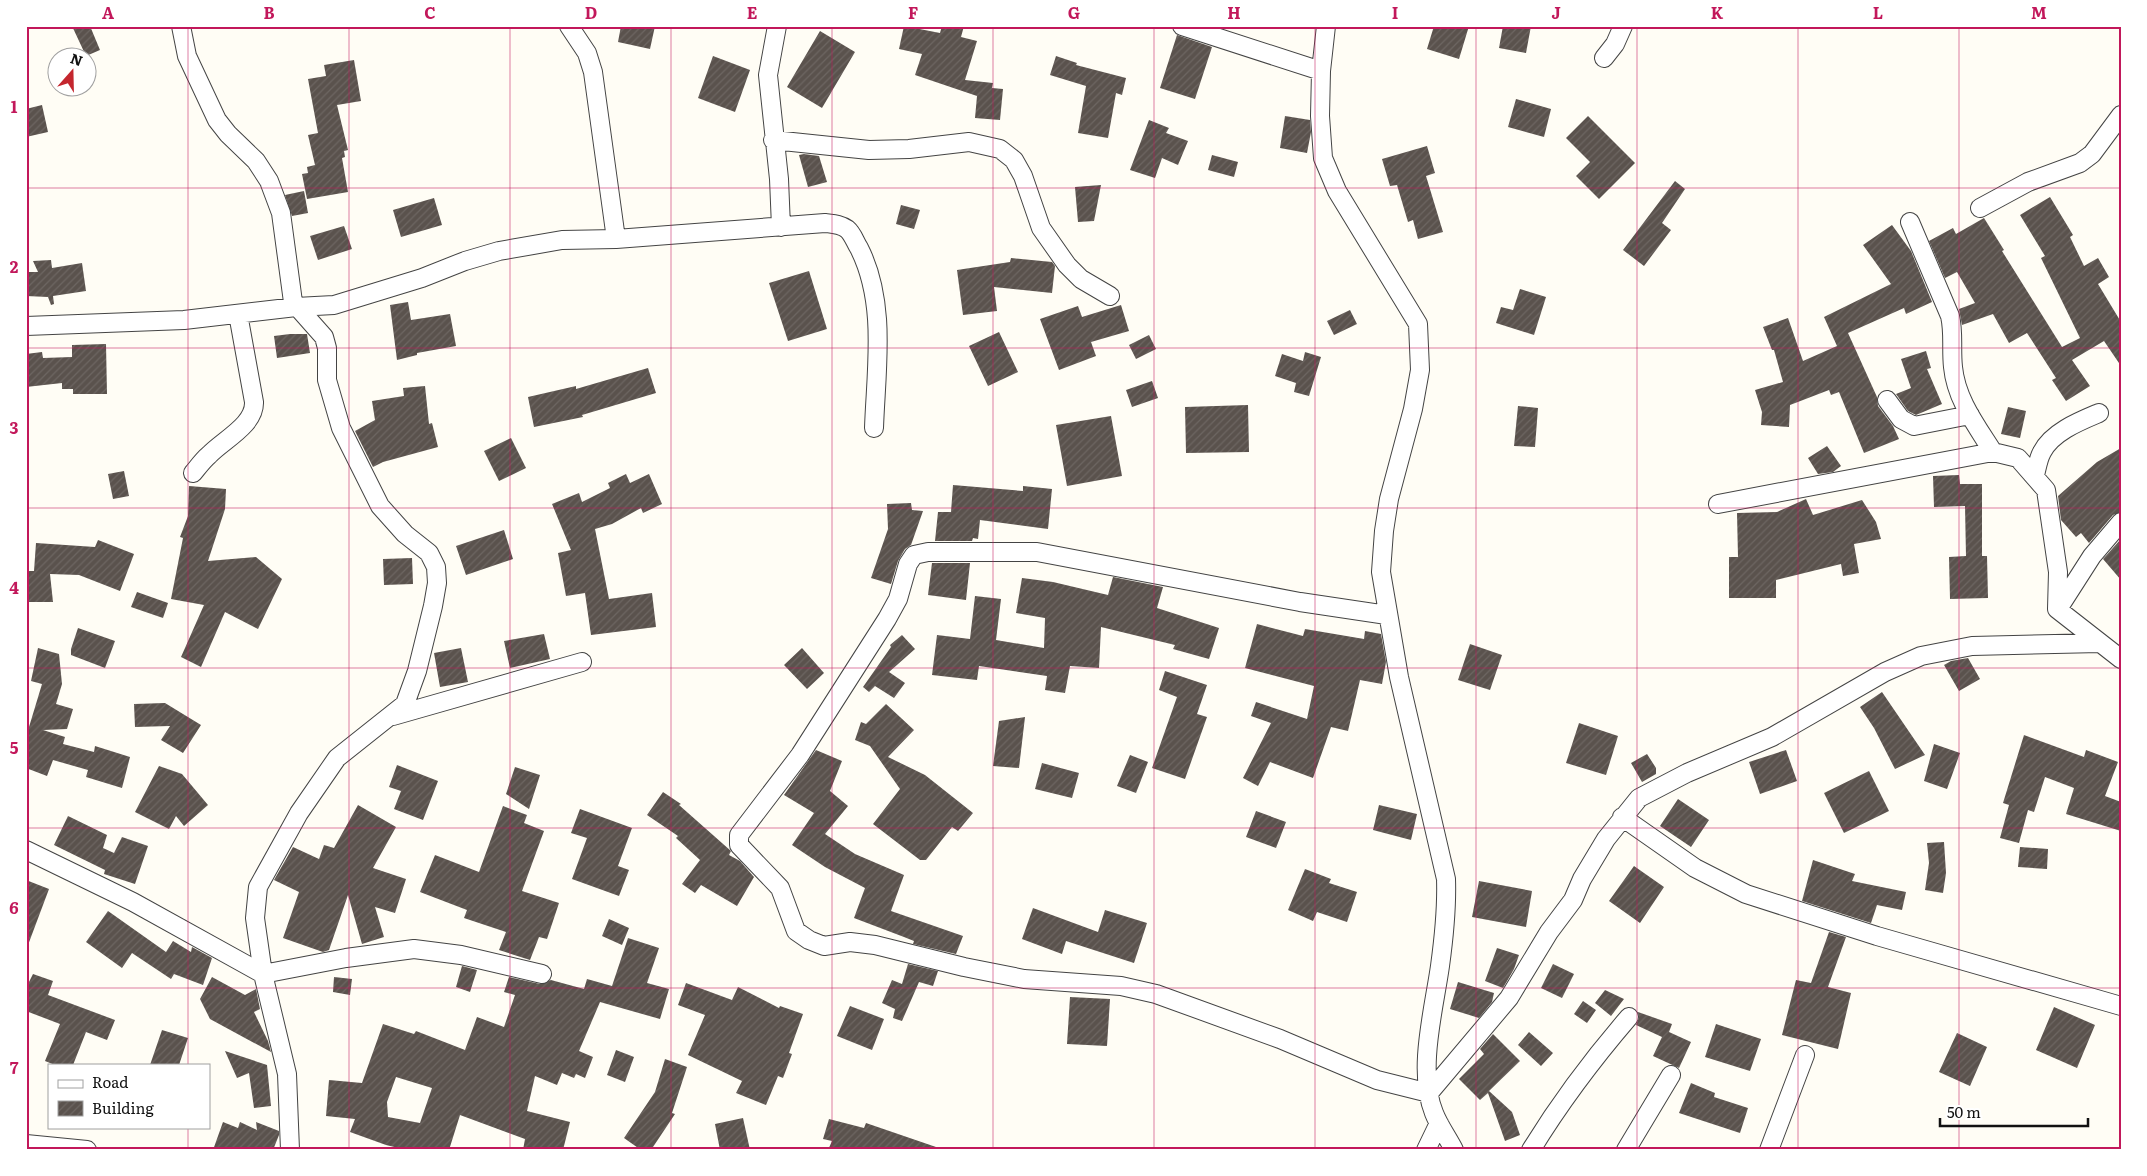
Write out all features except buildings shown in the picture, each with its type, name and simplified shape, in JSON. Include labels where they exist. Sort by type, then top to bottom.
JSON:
[{"type":"street","points":[[181,26],[187,56],[217,120],[228,134],[256,161],[269,181],[281,214],[289,285],[296,307],[324,337],[327,348],[327,380],[341,428],[380,506],[405,534],[428,553],[436,567],[437,583],[433,606],[416,671],[405,704],[393,716],[354,744],[332,765],[299,814],[262,878],[256,895],[255,918],[263,974],[287,1074],[290,1150]]},
{"type":"street","points":[[569,26],[586,53],[593,72],[602,149],[616,239]]},
{"type":"street","points":[[777,26],[768,75],[773,140],[779,179],[781,227]]},
{"type":"street","points":[[1182,26],[1321,71]]},
{"type":"street","points":[[1326,26],[1321,71],[1320,116],[1323,158],[1337,191],[1418,324],[1420,370],[1413,409],[1389,499],[1384,531],[1382,572],[1387,615],[1416,754],[1446,879],[1447,906],[1442,955],[1427,1041],[1429,1093],[1434,1113],[1454,1150]]},
{"type":"street","points":[[1604,58],[1616,44],[1623,26]]},
{"type":"street","points":[[1980,208],[2028,182],[2080,163],[2092,154],[2121,115]]},
{"type":"street","points":[[773,140],[869,150],[909,149],[970,142],[1000,149],[1014,160],[1023,176],[1041,228],[1067,265],[1080,279],[1110,296]]},
{"type":"street","points":[[1910,222],[1950,316],[1953,330],[1953,367],[1960,396],[1993,452]]},
{"type":"street","points":[[26,326],[184,320],[296,307],[334,305],[422,278],[465,261],[499,252],[562,240],[616,239],[781,227],[837,225],[851,232],[861,252],[875,290],[878,345],[874,428]]},
{"type":"street","points":[[194,473],[208,455],[236,431],[253,412],[254,402],[238,314]]},
{"type":"street","points":[[1887,400],[1901,420],[1914,426],[1970,415]]},
{"type":"street","points":[[2034,475],[2042,452],[2054,438],[2081,420],[2100,413]]},
{"type":"street","points":[[1718,504],[1993,452],[2018,458],[2046,490],[2058,572],[2058,609]]},
{"type":"street","points":[[2058,609],[2092,556],[2121,522]]},
{"type":"street","points":[[1387,615],[1300,602],[1037,552],[928,552],[914,555],[908,564],[898,599],[887,619],[800,755],[739,835],[738,839],[740,848],[761,866],[780,888],[796,931],[824,946],[850,942],[875,945],[964,967],[1024,979],[1121,986],[1156,994],[1280,1039],[1376,1080],[1429,1093]]},
{"type":"street","points":[[2058,609],[2121,659]]},
{"type":"street","points":[[1429,1093],[1509,998],[1549,932],[1573,900],[1582,879],[1622,817],[1639,798],[1654,788],[1772,737],[1885,672],[1920,656],[1972,646],[2100,643]]},
{"type":"street","points":[[393,716],[582,662]]},
{"type":"street","points":[[1622,817],[1694,868],[1746,894],[1877,936],[2121,1006]]},
{"type":"street","points":[[26,850],[133,902],[263,974],[346,958],[414,950],[461,955],[542,974]]},
{"type":"street","points":[[1531,1150],[1578,1078],[1629,1017]]},
{"type":"street","points":[[1769,1150],[1805,1055]]},
{"type":"street","points":[[1626,1150],[1671,1075]]},
{"type":"street","points":[[1426,1150],[1439,1123]]},
{"type":"street","points":[[26,1144],[87,1150]]}]
